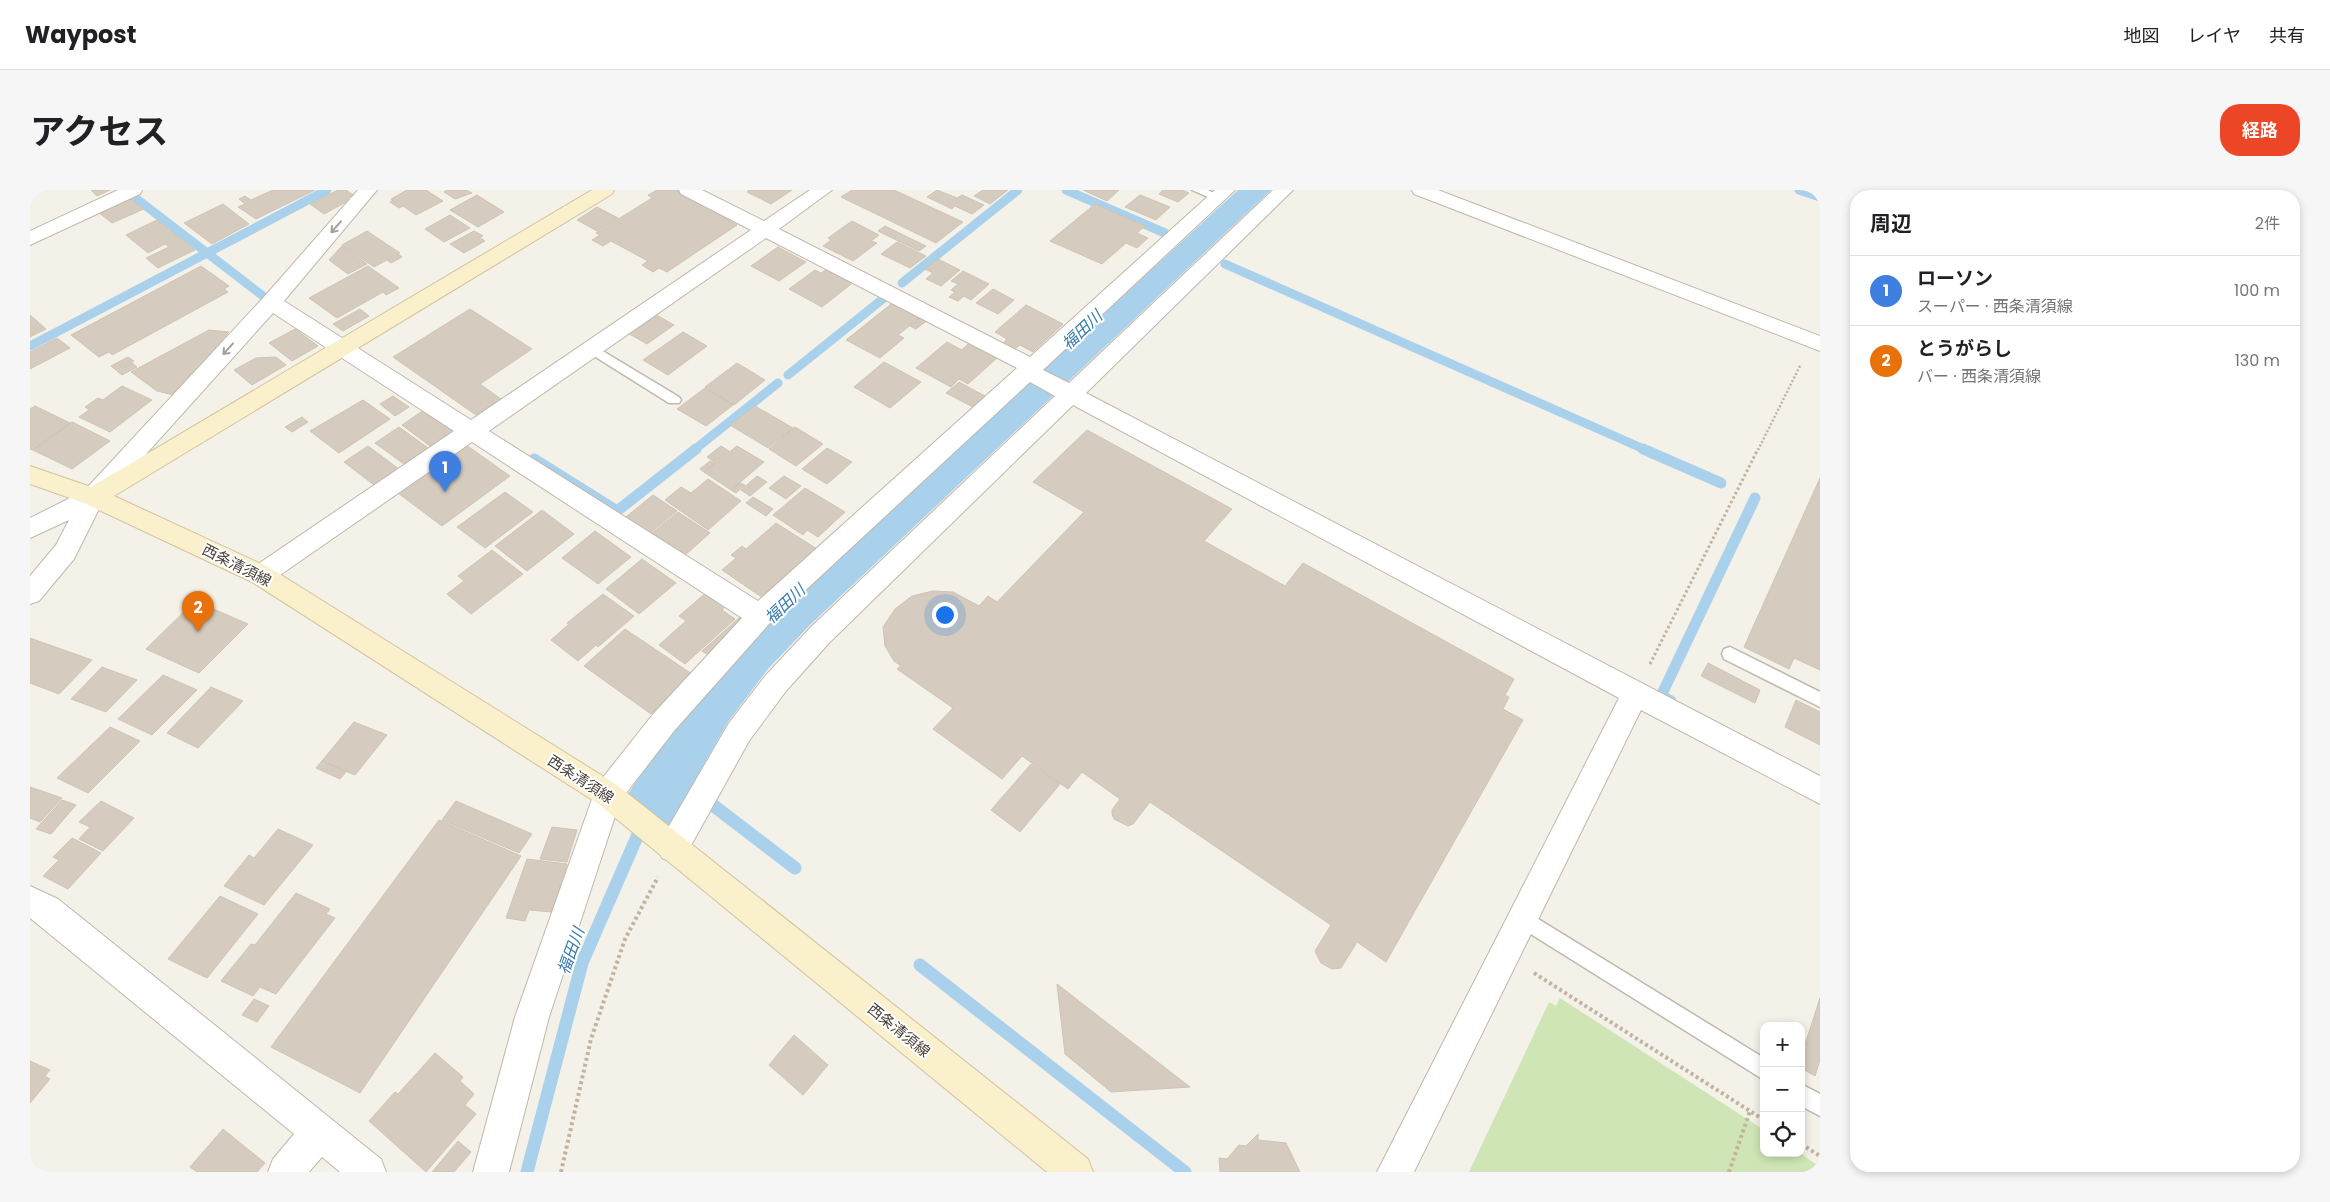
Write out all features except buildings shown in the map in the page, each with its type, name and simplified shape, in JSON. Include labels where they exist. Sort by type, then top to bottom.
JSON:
[{"type":"main road","points":[[93,497],[605,190]]},
{"type":"main road","name":"西条清須線","points":[[30,475],[93,497],[260,575],[614,800],[1075,1172]]},
{"type":"street","points":[[30,239],[134,190]]},
{"type":"street","points":[[30,594],[65,552],[93,497],[271,302],[368,190]]},
{"type":"street","points":[[688,190],[1635,694],[1820,790]]},
{"type":"street","points":[[260,575],[823,190]]},
{"type":"street","points":[[666,842],[739,732],[776,683],[820,635],[1068,393],[1284,190]]},
{"type":"street","points":[[1421,190],[1816,343]]},
{"type":"street","points":[[491,1172],[532,1017],[614,800],[664,722],[760,616],[1031,371],[1214,193]]},
{"type":"street","points":[[271,302],[760,616]]},
{"type":"street","points":[[30,529],[93,497]]},
{"type":"street","points":[[1395,1172],[1635,694]]},
{"type":"street","points":[[30,901],[47,910],[67,926],[368,1172]]},
{"type":"street","points":[[286,1172],[319,1132]]},
{"type":"lane","points":[[591,348],[674,400]]},
{"type":"lane","points":[[1730,654],[1820,700]]},
{"type":"lane","points":[[1522,918],[1760,1067]]},
{"type":"lane","points":[[1805,1097],[1820,1106]]},
{"type":"path","points":[[1635,694],[1816,343]]},
{"type":"path","points":[[561,1172],[592,1039],[625,939],[666,842]]},
{"type":"path","points":[[1504,954],[1760,1117]]},
{"type":"path","points":[[1729,1172],[1750,1111]]},
{"type":"path","points":[[1805,1147],[1820,1156]]},
{"type":"green space","points":[[1560,998],[1760,1127],[1760,1157],[1805,1156],[1820,1167],[1820,1172],[1469,1172],[1549,1002],[1556,1006]]},
{"type":"water","points":[[1238,190],[1271,190],[809,626],[768,669],[728,722],[668,827],[628,794],[665,738],[774,617]]},
{"type":"waterway","points":[[207,253],[327,190]]},
{"type":"waterway","points":[[902,283],[1018,190]]},
{"type":"waterway","points":[[1066,190],[1165,233]]},
{"type":"waterway","points":[[1799,190],[1820,197]]},
{"type":"waterway","points":[[133,196],[207,253]]},
{"type":"waterway","points":[[30,346],[207,253]]},
{"type":"waterway","points":[[207,253],[263,296]]},
{"type":"waterway","points":[[1225,264],[1646,450]]},
{"type":"waterway","points":[[788,375],[884,298]]},
{"type":"waterway","points":[[694,450],[778,383]]},
{"type":"waterway","points":[[534,459],[617,511],[696,449]]},
{"type":"waterway","points":[[1643,449],[1721,483]]},
{"type":"waterway","points":[[1671,701],[1661,696],[1755,498]]},
{"type":"waterway","points":[[714,806],[795,868]]},
{"type":"waterway","name":"福田川","points":[[527,1172],[582,963],[643,823]]},
{"type":"waterway","points":[[920,965],[1185,1172]]},
{"type":"place","name":"ローソン","points":[[445,492]]},
{"type":"place","name":"とうがらし","points":[[198,632]]}]
